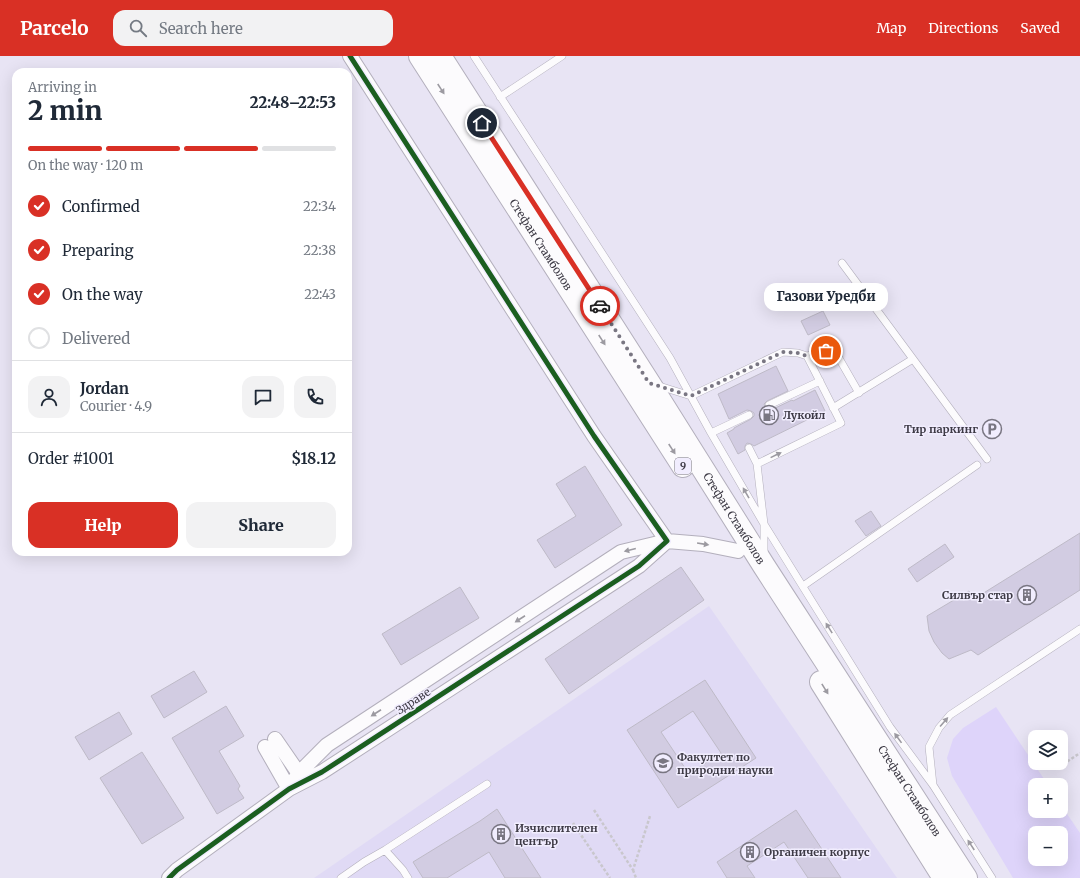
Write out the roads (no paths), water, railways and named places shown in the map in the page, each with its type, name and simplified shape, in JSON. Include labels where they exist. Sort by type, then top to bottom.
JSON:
[{"type":"highway","name":"Стефан Стамболов","points":[[420,56],[738,551],[944,878]]},
{"type":"highway","name":"Стефан Стамболов","points":[[440,56],[764,566],[966,878]]},
{"type":"street","points":[[350,56],[594,436],[667,541]]},
{"type":"street","points":[[169,878],[177,870],[289,789],[302,777],[327,745],[621,552],[667,541],[703,544],[738,551]]},
{"type":"street","name":"Здраве","points":[[302,777],[322,772],[639,566],[667,541]]},
{"type":"street","points":[[289,789],[270,743],[302,777]]},
{"type":"lane","points":[[474,56],[670,358],[711,433],[764,524],[890,727],[933,785],[992,878]]},
{"type":"lane","points":[[500,96],[562,56]]},
{"type":"lane","points":[[842,263],[987,459]]},
{"type":"lane","points":[[649,383],[691,396],[783,352],[798,353],[807,356],[830,351],[836,353],[859,393]]},
{"type":"lane","points":[[757,464],[841,423],[807,356]]},
{"type":"lane","points":[[833,408],[914,359]]},
{"type":"lane","points":[[769,405],[820,381]]},
{"type":"lane","points":[[711,433],[737,424],[749,415]]},
{"type":"lane","points":[[749,448],[757,464],[764,524],[764,566]]},
{"type":"lane","points":[[803,586],[977,465]]},
{"type":"lane","points":[[933,785],[929,747],[939,728],[950,715],[1080,629]]},
{"type":"lane","points":[[341,878],[487,784]]},
{"type":"lane","points":[[385,850],[403,870],[408,878]]},
{"type":"place","name":"Газови Уредби","points":[[826,351]]},
{"type":"place","name":"Лукойл","points":[[769,415]]},
{"type":"place","name":"Тир паркинг","points":[[992,429]]},
{"type":"place","name":"Силвър стар","points":[[1027,595]]},
{"type":"place","name":"Факултет по природни науки","points":[[663,763]]},
{"type":"place","name":"Изчислителен център","points":[[501,834]]},
{"type":"place","name":"Органичен корпус","points":[[750,852]]}]
